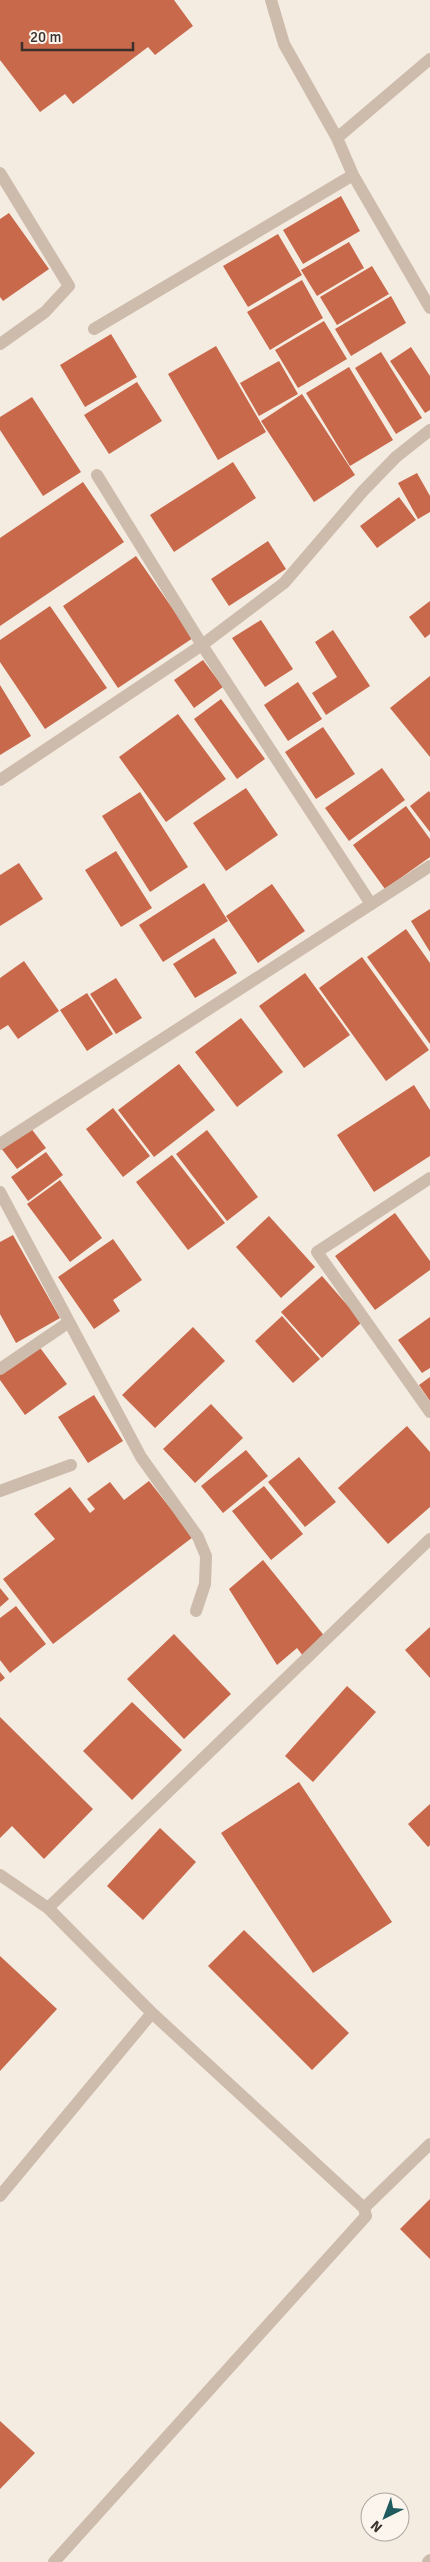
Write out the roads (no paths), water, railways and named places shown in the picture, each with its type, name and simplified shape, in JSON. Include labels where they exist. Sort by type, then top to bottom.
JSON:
[{"type":"street","points":[[271,0],[284,44],[337,138],[353,175],[430,308]]},
{"type":"street","points":[[337,138],[430,59]]},
{"type":"street","points":[[0,173],[70,286],[45,312],[0,344]]},
{"type":"street","points":[[94,329],[353,175]]},
{"type":"street","points":[[0,780],[202,645],[284,583],[363,491],[396,458],[430,430]]},
{"type":"street","points":[[97,475],[202,645],[371,904]]},
{"type":"street","points":[[0,1144],[430,866]]},
{"type":"street","points":[[430,1178],[317,1252],[430,1412]]},
{"type":"street","points":[[0,1192],[141,1457],[198,1537],[206,1556],[205,1584],[196,1611]]},
{"type":"street","points":[[0,1369],[69,1322]]},
{"type":"street","points":[[0,1491],[71,1465]]},
{"type":"street","points":[[48,1908],[430,1539]]},
{"type":"street","points":[[0,1875],[48,1908],[152,2013],[364,2208],[366,2216],[54,2562]]},
{"type":"street","points":[[0,2196],[152,2013]]},
{"type":"street","points":[[364,2208],[430,2144]]}]
